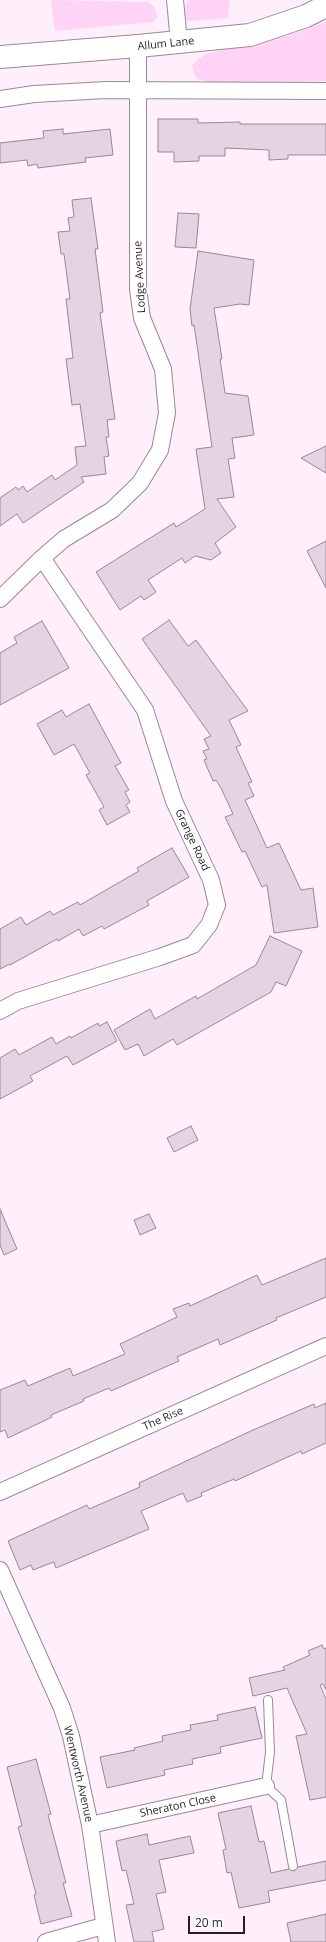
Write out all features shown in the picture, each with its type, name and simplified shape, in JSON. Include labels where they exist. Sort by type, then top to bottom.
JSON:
[{"type":"main road","name":"Allum Lane","points":[[0,57],[138,46],[250,34],[306,16],[326,6]]},
{"type":"street","points":[[175,0],[179,42]]},
{"type":"street","name":"Lodge Avenue","points":[[0,599],[64,539],[112,510],[140,483],[160,450],[167,413],[162,369],[142,318],[138,288],[138,46]]},
{"type":"street","points":[[0,99],[34,94],[98,90],[326,91]]},
{"type":"street","name":"Grange Road","points":[[0,1011],[18,1001],[160,957],[193,945],[209,925],[217,905],[211,880],[174,801],[145,710],[42,558]]},
{"type":"street","name":"The Rise","points":[[0,1492],[326,1346]]},
{"type":"street","name":"Wentworth Avenue","points":[[0,1570],[62,1708],[76,1756],[90,1825],[103,1926],[107,1942]]},
{"type":"street","name":"Sheraton Close","points":[[90,1825],[266,1786]]},
{"type":"street","points":[[46,1942],[103,1926]]},
{"type":"lane","points":[[268,1700],[270,1752],[266,1786],[281,1800],[294,1866]]},
{"type":"shaded area","points":[[51,0],[149,2],[155,7],[157,18],[152,22],[55,31]]},
{"type":"shaded area","points":[[189,0],[230,0],[228,18],[187,21],[184,16],[184,9]]},
{"type":"shaded area","points":[[326,22],[326,81],[215,83],[197,79],[194,73],[192,65],[205,54],[286,36]]},
{"type":"building","points":[[158,119],[198,119],[198,123],[240,122],[240,124],[326,124],[326,155],[288,155],[288,159],[269,160],[269,150],[225,148],[225,156],[199,156],[199,161],[174,162],[174,152],[158,152]]},
{"type":"building","points":[[63,129],[63,134],[110,129],[113,155],[85,158],[86,162],[38,168],[37,164],[28,166],[27,160],[0,163],[0,143],[44,138],[43,131]]},
{"type":"building","points":[[91,198],[98,249],[95,249],[103,312],[100,313],[115,419],[107,420],[109,437],[106,437],[109,456],[104,457],[106,474],[81,477],[84,482],[23,523],[17,514],[0,526],[0,498],[16,487],[18,490],[23,486],[27,492],[52,475],[55,480],[77,465],[75,447],[86,446],[80,404],[72,405],[66,359],[73,358],[66,299],[70,299],[64,254],[61,254],[58,232],[70,231],[68,218],[74,217],[72,200]]},
{"type":"building","points":[[178,213],[199,214],[196,248],[175,247]]},
{"type":"building","points":[[198,251],[254,260],[249,305],[240,304],[214,308],[222,359],[220,359],[225,393],[248,396],[254,435],[232,438],[235,458],[228,459],[234,497],[217,499],[236,527],[215,543],[221,553],[211,560],[195,556],[185,563],[182,558],[148,580],[156,592],[144,600],[141,596],[120,610],[96,572],[174,523],[176,527],[205,509],[196,449],[212,447],[194,325],[192,326],[190,309]]},
{"type":"building","points":[[326,446],[326,473],[301,458]]},
{"type":"building","points":[[326,541],[326,588],[307,551]]},
{"type":"building","points":[[169,620],[188,646],[196,640],[248,711],[229,720],[241,745],[236,747],[252,782],[248,783],[254,796],[245,800],[267,848],[279,843],[301,890],[313,888],[318,927],[274,933],[267,885],[262,887],[245,851],[242,852],[225,817],[233,814],[221,788],[216,780],[213,781],[204,760],[207,759],[203,751],[209,749],[204,739],[211,736],[142,639]]},
{"type":"building","points":[[42,621],[69,668],[0,705],[0,653],[17,643],[14,637]]},
{"type":"building","points":[[89,704],[121,763],[115,766],[129,790],[125,792],[130,802],[126,805],[130,812],[107,825],[99,810],[104,807],[86,775],[90,773],[74,744],[54,755],[37,724],[62,710],[66,717]]},
{"type":"building","points":[[172,848],[189,877],[147,901],[149,905],[104,929],[102,926],[83,936],[79,929],[58,941],[57,939],[0,969],[0,929],[21,917],[26,925],[50,911],[53,915],[78,902],[80,905],[139,871],[137,868]]},
{"type":"building","points":[[270,936],[302,951],[286,986],[276,982],[271,992],[177,1045],[173,1039],[144,1056],[138,1044],[125,1050],[114,1030],[150,1009],[155,1019],[196,996],[197,999],[256,965]]},
{"type":"building","points":[[107,1022],[117,1041],[73,1065],[67,1056],[30,1076],[33,1081],[0,1099],[0,1058],[15,1049],[19,1055],[52,1037],[56,1044],[70,1036],[71,1038],[98,1023],[99,1026]]},
{"type":"building","points":[[191,1126],[198,1140],[174,1152],[167,1138]]},
{"type":"building","points":[[0,1209],[17,1249],[4,1255],[0,1245]]},
{"type":"building","points":[[149,1214],[156,1228],[140,1235],[134,1220]]},
{"type":"building","points":[[326,1258],[326,1297],[276,1318],[277,1320],[220,1345],[218,1339],[177,1357],[179,1361],[111,1391],[109,1388],[83,1399],[84,1401],[51,1415],[52,1417],[8,1438],[5,1430],[0,1432],[0,1390],[25,1380],[28,1386],[70,1368],[73,1376],[125,1354],[120,1344],[177,1317],[173,1309],[189,1303],[190,1306],[257,1275],[262,1285]]},
{"type":"building","points":[[326,1403],[326,1443],[302,1454],[301,1451],[235,1481],[234,1479],[201,1493],[202,1496],[187,1502],[183,1493],[141,1511],[149,1529],[56,1568],[54,1562],[33,1570],[31,1565],[20,1570],[8,1541],[87,1505],[89,1509],[140,1487],[139,1483],[253,1430],[314,1404],[315,1408]]},
{"type":"building","points":[[322,1645],[324,1649],[326,1648],[326,1690],[323,1684],[320,1685],[326,1699],[326,1797],[310,1800],[296,1736],[307,1734],[287,1688],[253,1696],[249,1678],[285,1670],[283,1667],[310,1655],[308,1651]]},
{"type":"building","points":[[255,1707],[262,1738],[220,1747],[221,1753],[192,1759],[193,1764],[164,1770],[165,1775],[107,1788],[100,1757],[135,1750],[134,1748],[163,1741],[162,1736],[191,1730],[190,1725],[218,1720],[217,1715]]},
{"type":"building","points":[[36,1759],[51,1814],[48,1815],[66,1883],[63,1883],[72,1916],[41,1924],[34,1895],[36,1894],[18,1827],[22,1826],[7,1767]]},
{"type":"building","points":[[251,1806],[259,1842],[264,1841],[271,1873],[289,1869],[294,1871],[298,1867],[326,1861],[326,1880],[268,1891],[270,1902],[239,1908],[231,1872],[227,1873],[223,1850],[226,1849],[218,1813]]},
{"type":"building","points":[[147,1834],[149,1845],[190,1836],[194,1853],[159,1860],[166,1892],[156,1894],[164,1929],[152,1932],[154,1942],[134,1942],[126,1905],[134,1904],[126,1870],[122,1871],[116,1841]]},
{"type":"building","points":[[326,1914],[326,1942],[291,1942],[287,1923]]}]
